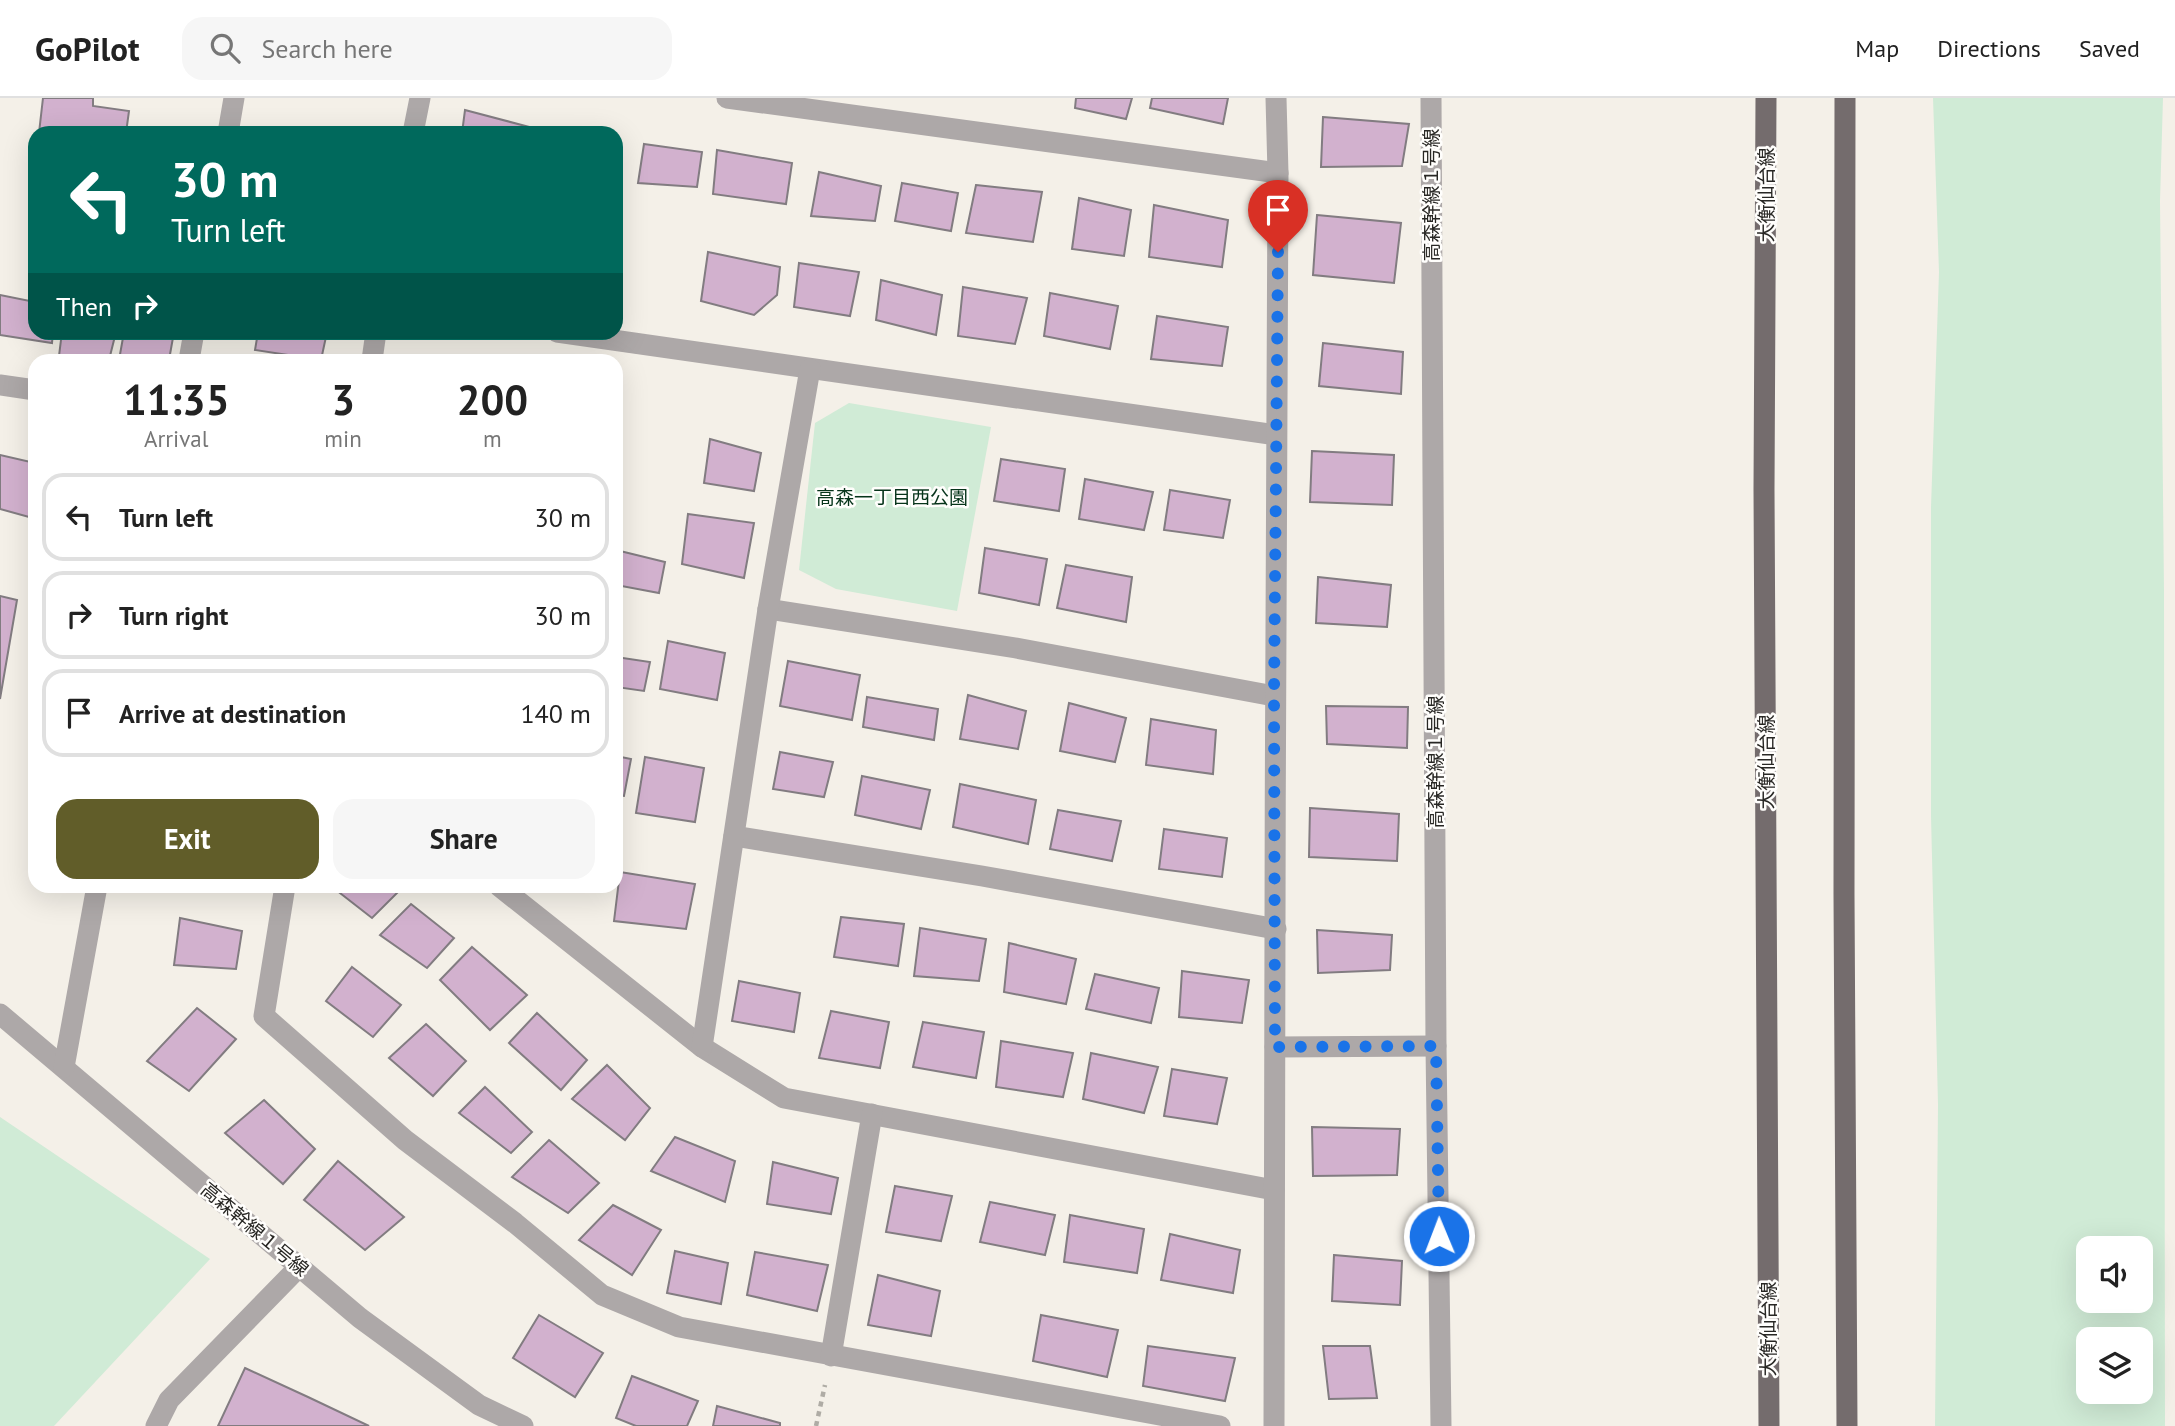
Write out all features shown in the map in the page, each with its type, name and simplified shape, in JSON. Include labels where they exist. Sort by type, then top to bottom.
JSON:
[{"type":"main road","name":"大衡仙台線","points":[[1766,98],[1764,517],[1769,1426]]},
{"type":"main road","points":[[1845,98],[1844,894],[1847,1426]]},
{"type":"street","points":[[229,126],[234,98]]},
{"type":"street","points":[[414,126],[420,98]]},
{"type":"street","points":[[727,98],[1278,173]]},
{"type":"street","points":[[1274,1426],[1274,696],[1278,173],[1276,98]]},
{"type":"street","name":"高森幹線１号線","points":[[1431,98],[1436,1046],[1441,1426]]},
{"type":"street","points":[[578,340],[605,350],[810,369],[1276,435]]},
{"type":"street","points":[[702,1047],[768,609],[810,369]]},
{"type":"street","points":[[0,385],[28,389]]},
{"type":"street","points":[[768,609],[1016,648],[1274,696]]},
{"type":"street","points":[[734,836],[996,878],[1276,929]]},
{"type":"street","points":[[64,1067],[96,893]]},
{"type":"street","points":[[284,893],[264,1016],[405,1140],[515,1223],[602,1295],[679,1327],[1220,1426]]},
{"type":"street","points":[[514,893],[702,1047],[784,1098],[1274,1190]]},
{"type":"street","name":"高森幹線１号線","points":[[0,1014],[359,1318],[479,1405],[523,1426]]},
{"type":"street","points":[[1275,1047],[1436,1046]]},
{"type":"street","points":[[831,1356],[872,1114]]},
{"type":"street","points":[[156,1426],[169,1400],[299,1267]]},
{"type":"path","points":[[817,1426],[831,1356]]},
{"type":"green space","points":[[1933,98],[2163,98],[2160,201],[2164,591],[2165,1426],[1935,1426],[1938,1105],[1931,816],[1931,507],[1939,272]]},
{"type":"green space","name":"高森一丁目西公園","points":[[849,403],[991,427],[957,611],[836,589],[799,570],[815,423]]},
{"type":"green space","points":[[0,1117],[210,1259],[54,1426],[0,1426]]},
{"type":"building","points":[[43,98],[93,98],[93,106],[129,111],[127,126],[40,126]]},
{"type":"building","points":[[1076,98],[1132,98],[1126,119],[1075,108]]},
{"type":"building","points":[[1152,98],[1228,98],[1223,124],[1150,108]]},
{"type":"building","points":[[465,110],[526,126],[463,126]]},
{"type":"building","points":[[1323,117],[1409,124],[1402,166],[1321,167]]},
{"type":"building","points":[[644,144],[702,152],[697,187],[638,183]]},
{"type":"building","points":[[717,150],[792,163],[786,204],[713,194]]},
{"type":"building","points":[[819,172],[881,186],[875,221],[811,216]]},
{"type":"building","points":[[902,183],[958,193],[951,231],[895,221]]},
{"type":"building","points":[[976,185],[1042,192],[1033,242],[966,233]]},
{"type":"building","points":[[1079,198],[1131,210],[1124,256],[1072,249]]},
{"type":"building","points":[[1154,205],[1228,220],[1222,267],[1149,257]]},
{"type":"building","points":[[1317,215],[1401,223],[1394,283],[1313,275]]},
{"type":"building","points":[[708,252],[780,267],[777,295],[754,315],[701,301]]},
{"type":"building","points":[[799,263],[859,272],[850,316],[794,307]]},
{"type":"building","points":[[881,280],[942,295],[936,335],[876,320]]},
{"type":"building","points":[[963,287],[1027,298],[1015,344],[958,336]]},
{"type":"building","points":[[1050,293],[1118,306],[1110,349],[1044,336]]},
{"type":"building","points":[[0,295],[28,301],[28,339],[0,335]]},
{"type":"building","points":[[1157,316],[1228,327],[1222,366],[1151,359]]},
{"type":"building","points":[[61,340],[114,340],[110,354],[59,354]]},
{"type":"building","points":[[123,340],[173,340],[170,354],[120,354]]},
{"type":"building","points":[[257,340],[325,340],[322,354],[281,354],[255,350]]},
{"type":"building","points":[[1323,343],[1403,352],[1401,394],[1319,386]]},
{"type":"building","points":[[710,439],[761,453],[754,491],[704,483]]},
{"type":"building","points":[[1312,451],[1394,455],[1392,505],[1310,502]]},
{"type":"building","points":[[0,455],[28,461],[28,517],[0,509]]},
{"type":"building","points":[[1001,459],[1065,469],[1059,511],[994,501]]},
{"type":"building","points":[[1085,479],[1153,492],[1144,530],[1079,519]]},
{"type":"building","points":[[1170,490],[1230,500],[1223,538],[1164,530]]},
{"type":"building","points":[[688,514],[754,523],[744,578],[682,564]]},
{"type":"building","points":[[985,548],[1047,559],[1039,605],[979,593]]},
{"type":"building","points":[[623,552],[665,562],[659,593],[623,586]]},
{"type":"building","points":[[1066,565],[1132,577],[1126,622],[1057,608]]},
{"type":"building","points":[[1318,577],[1391,585],[1387,627],[1316,623]]},
{"type":"building","points":[[0,596],[17,600],[0,699]]},
{"type":"building","points":[[668,641],[725,653],[717,700],[660,689]]},
{"type":"building","points":[[623,658],[650,662],[644,691],[623,688]]},
{"type":"building","points":[[788,661],[860,675],[852,720],[780,706]]},
{"type":"building","points":[[968,695],[1026,711],[1018,749],[960,739]]},
{"type":"building","points":[[867,697],[938,709],[934,740],[863,727]]},
{"type":"building","points":[[1069,703],[1126,718],[1115,762],[1060,751]]},
{"type":"building","points":[[1326,706],[1408,707],[1407,748],[1327,744]]},
{"type":"building","points":[[1151,719],[1216,730],[1213,774],[1146,765]]},
{"type":"building","points":[[780,752],[833,762],[824,797],[773,789]]},
{"type":"building","points":[[623,757],[631,759],[623,796]]},
{"type":"building","points":[[645,757],[704,768],[695,822],[636,813]]},
{"type":"building","points":[[862,776],[930,790],[921,829],[855,815]]},
{"type":"building","points":[[960,784],[1036,800],[1028,844],[953,827]]},
{"type":"building","points":[[1310,808],[1399,814],[1397,861],[1309,857]]},
{"type":"building","points":[[1058,810],[1121,821],[1112,861],[1050,849]]},
{"type":"building","points":[[1164,829],[1227,838],[1222,877],[1159,869]]},
{"type":"building","points":[[623,872],[695,884],[686,929],[614,921],[617,893],[623,893]]},
{"type":"building","points":[[340,893],[397,893],[372,918]]},
{"type":"building","points":[[411,904],[454,938],[427,968],[380,935]]},
{"type":"building","points":[[841,917],[904,924],[898,966],[834,957]]},
{"type":"building","points":[[180,918],[242,931],[236,969],[174,965]]},
{"type":"building","points":[[920,928],[986,939],[979,981],[914,976]]},
{"type":"building","points":[[1317,930],[1392,935],[1390,970],[1318,973]]},
{"type":"building","points":[[1009,943],[1076,959],[1066,1004],[1004,992]]},
{"type":"building","points":[[472,947],[527,995],[490,1030],[440,980]]},
{"type":"building","points":[[352,967],[401,1005],[373,1037],[326,1001]]},
{"type":"building","points":[[1182,971],[1249,980],[1242,1023],[1179,1017]]},
{"type":"building","points":[[1095,974],[1159,988],[1151,1023],[1086,1009]]},
{"type":"building","points":[[739,981],[800,993],[794,1032],[732,1021]]},
{"type":"building","points":[[197,1008],[236,1039],[189,1091],[147,1061]]},
{"type":"building","points":[[831,1011],[889,1022],[880,1068],[819,1058]]},
{"type":"building","points":[[537,1013],[587,1060],[561,1090],[509,1043]]},
{"type":"building","points":[[923,1022],[984,1032],[976,1078],[913,1067]]},
{"type":"building","points":[[426,1024],[466,1061],[433,1096],[389,1058]]},
{"type":"building","points":[[1001,1041],[1073,1053],[1063,1097],[996,1087]]},
{"type":"building","points":[[1091,1053],[1158,1067],[1144,1113],[1083,1099]]},
{"type":"building","points":[[607,1065],[650,1108],[625,1140],[572,1099]]},
{"type":"building","points":[[1172,1069],[1227,1078],[1217,1124],[1164,1116]]},
{"type":"building","points":[[485,1087],[532,1132],[511,1153],[459,1113]]},
{"type":"building","points":[[264,1100],[315,1149],[283,1184],[225,1133]]},
{"type":"building","points":[[1312,1127],[1400,1129],[1397,1175],[1313,1176]]},
{"type":"building","points":[[675,1137],[735,1161],[725,1202],[651,1171]]},
{"type":"building","points":[[549,1140],[599,1183],[568,1213],[512,1177]]},
{"type":"building","points":[[338,1161],[404,1217],[365,1250],[304,1200]]},
{"type":"building","points":[[773,1162],[838,1178],[831,1214],[767,1204]]},
{"type":"building","points":[[895,1186],[952,1196],[941,1241],[886,1232]]},
{"type":"building","points":[[990,1202],[1055,1215],[1045,1255],[980,1242]]},
{"type":"building","points":[[613,1205],[661,1230],[632,1275],[579,1240]]},
{"type":"building","points":[[1070,1215],[1144,1229],[1137,1273],[1064,1262]]},
{"type":"building","points":[[1170,1234],[1240,1250],[1233,1293],[1161,1280]]},
{"type":"building","points":[[675,1251],[728,1263],[721,1304],[667,1293]]},
{"type":"building","points":[[755,1252],[828,1265],[817,1311],[747,1295]]},
{"type":"building","points":[[1334,1255],[1402,1261],[1400,1305],[1332,1301]]},
{"type":"building","points":[[878,1275],[940,1291],[931,1336],[868,1325]]},
{"type":"building","points":[[539,1315],[603,1353],[575,1397],[513,1358]]},
{"type":"building","points":[[1041,1315],[1118,1330],[1107,1377],[1033,1361]]},
{"type":"building","points":[[1148,1346],[1235,1358],[1225,1401],[1143,1386]]},
{"type":"building","points":[[1323,1346],[1370,1346],[1377,1398],[1329,1399]]},
{"type":"building","points":[[245,1368],[308,1397],[369,1426],[218,1426]]},
{"type":"building","points":[[632,1376],[698,1401],[687,1426],[636,1426],[616,1418]]},
{"type":"building","points":[[717,1406],[780,1423],[780,1426],[713,1426]]},
{"type":"route","points":[[1278,252],[1274,696],[1275,1047],[1436,1046],[1439,1236]]}]
